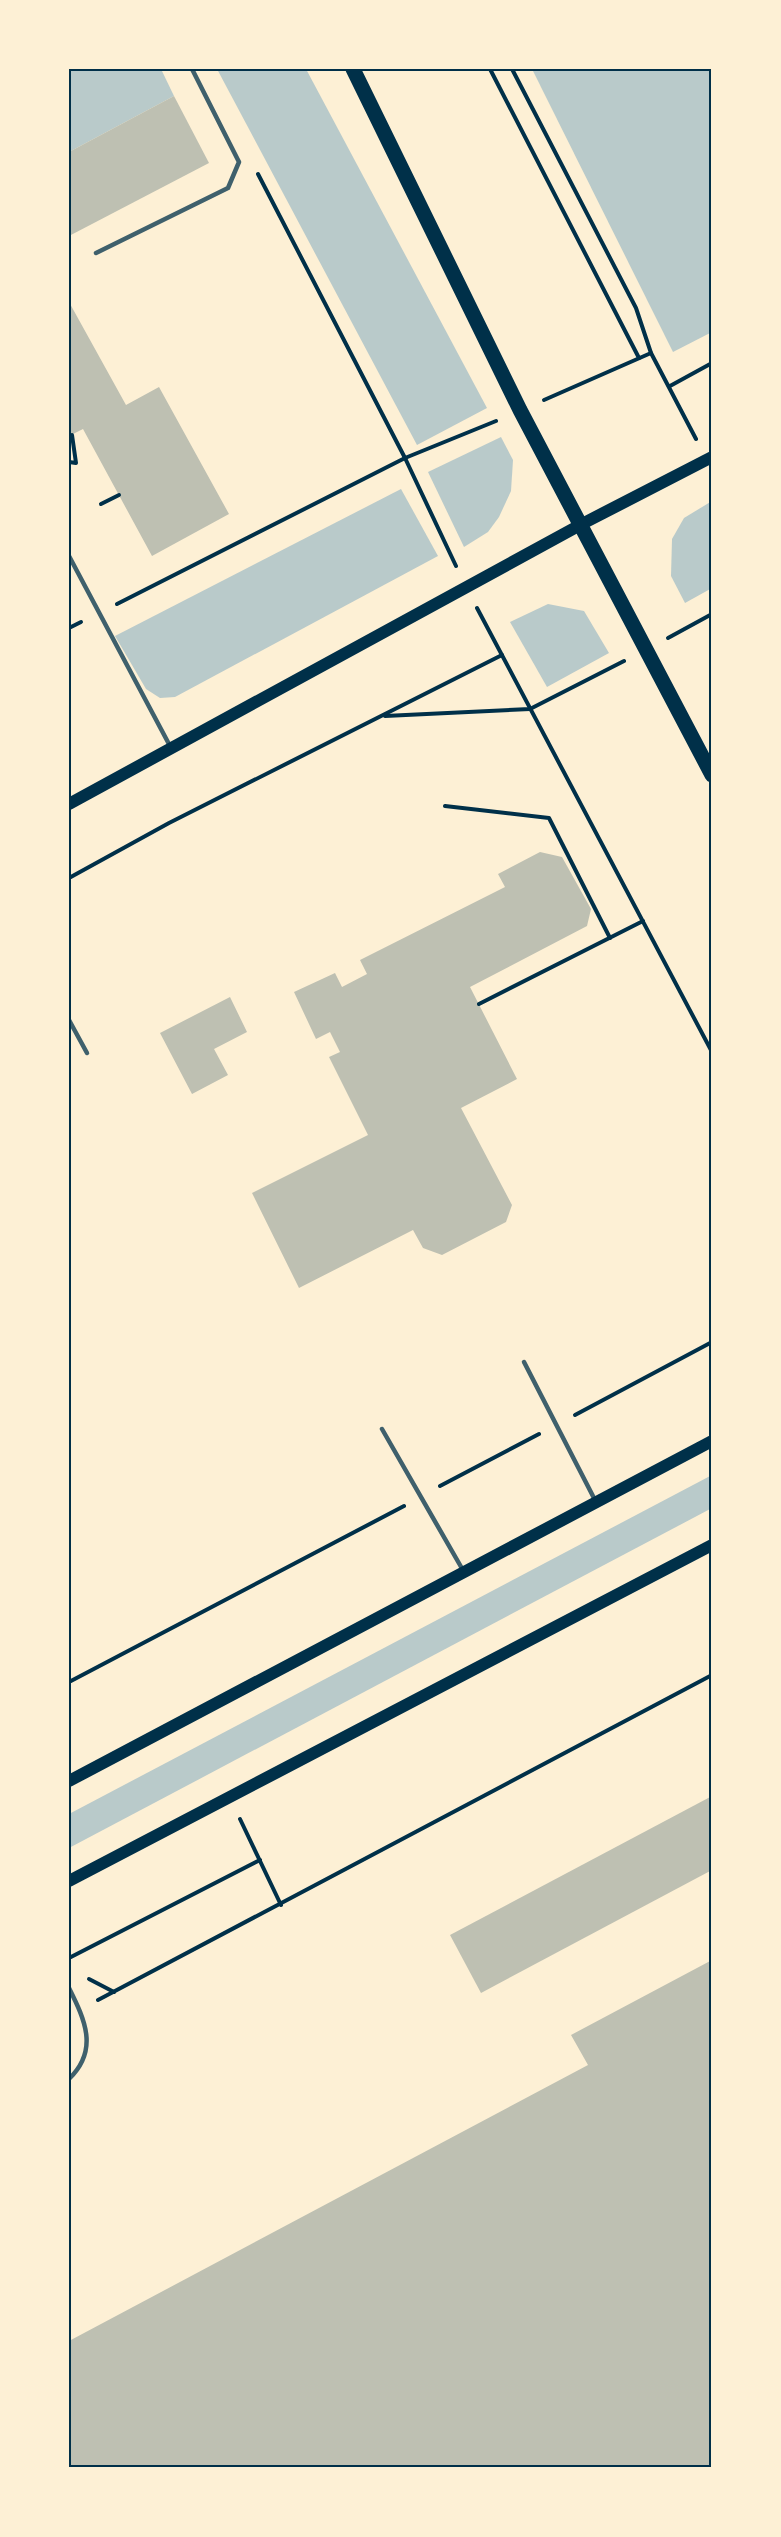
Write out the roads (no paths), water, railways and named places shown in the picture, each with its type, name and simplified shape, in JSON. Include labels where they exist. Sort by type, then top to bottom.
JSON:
[{"type":"main road","points":[[353,69],[520,410],[712,775]]},
{"type":"main road","points":[[69,804],[582,524],[709,458]]},
{"type":"main road","points":[[69,1781],[712,1441]]},
{"type":"main road","points":[[69,1881],[712,1545]]},
{"type":"lane","points":[[96,253],[228,188],[239,162],[192,69]]},
{"type":"lane","points":[[69,556],[172,748]]},
{"type":"lane","points":[[69,1020],[87,1053]]},
{"type":"lane","points":[[524,1362],[596,1502]]},
{"type":"lane","points":[[382,1429],[464,1572]]},
{"type":"lane","points":[[69,1988],[86,2027],[87,2049],[79,2070],[69,2079]]}]
